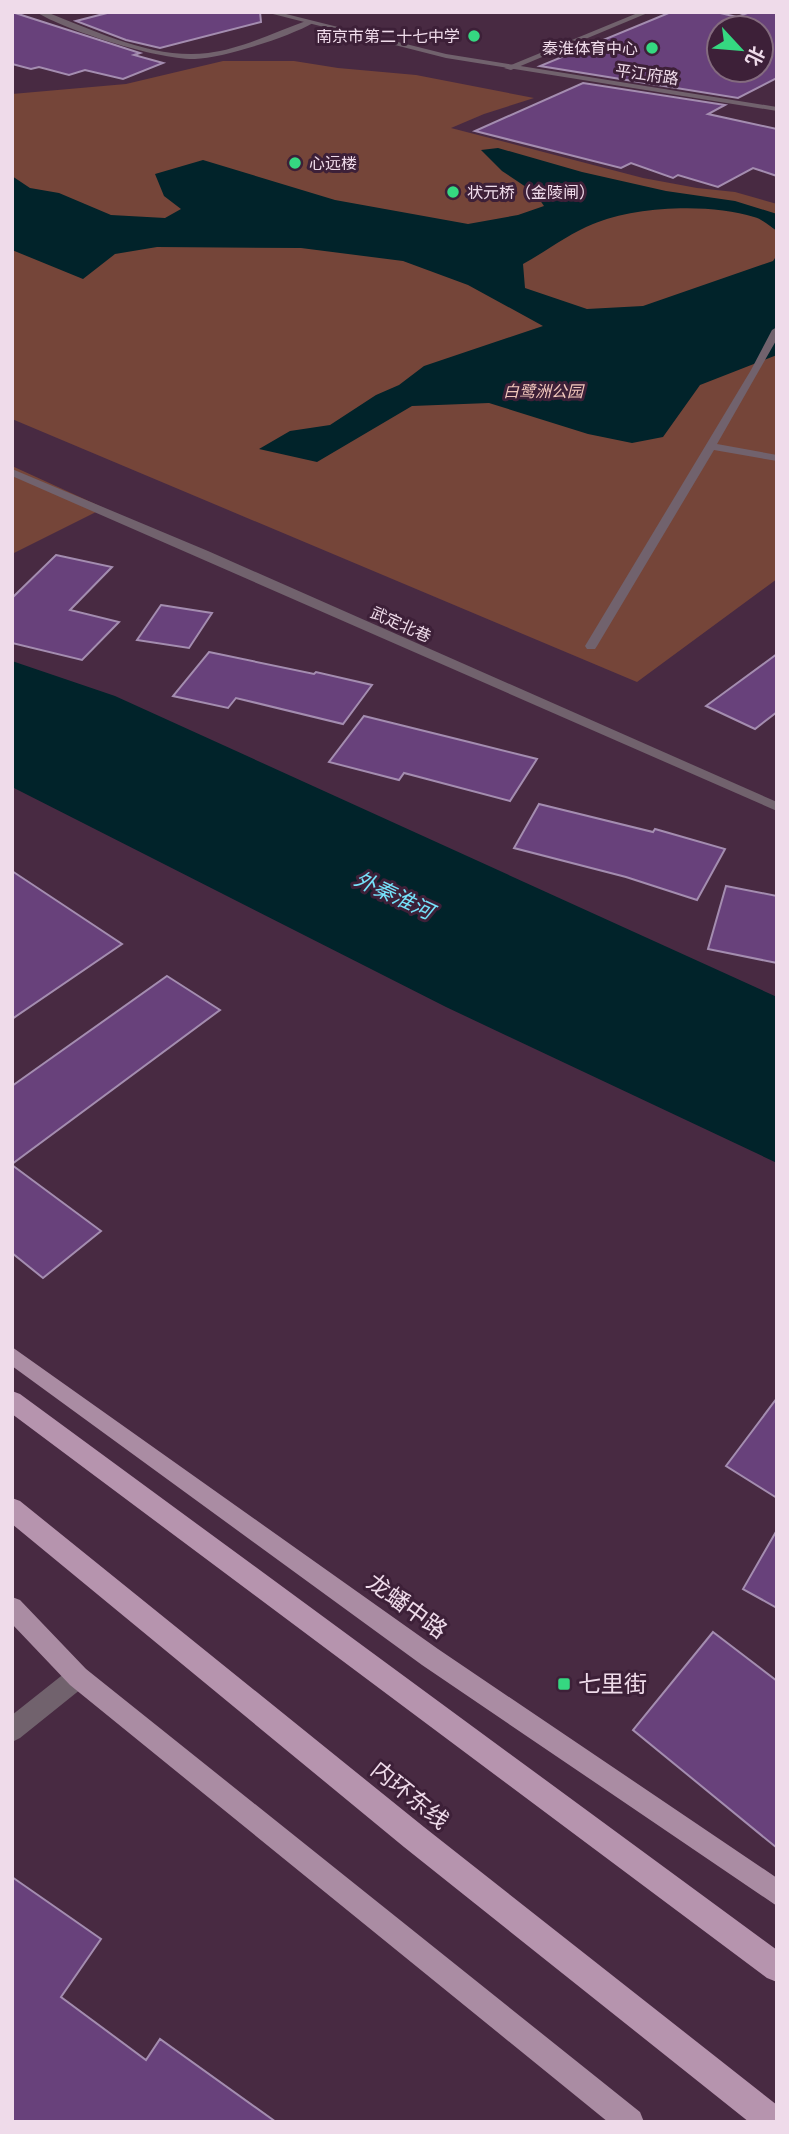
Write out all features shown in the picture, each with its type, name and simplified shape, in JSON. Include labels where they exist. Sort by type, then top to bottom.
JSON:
[{"type":"highway","points":[[12,1401],[777,1968]]},
{"type":"highway","name":"内环东线","points":[[12,1509],[403,1828],[774,2122]]},
{"type":"main road","name":"龙蟠中路","points":[[12,1354],[430,1657],[777,1893]]},
{"type":"main road","points":[[12,1608],[78,1677],[630,2122]]},
{"type":"street","points":[[39,12],[128,42],[186,56],[209,55],[309,23]]},
{"type":"street","name":"平江府路","points":[[268,12],[446,56],[508,68],[777,108]]},
{"type":"street","points":[[508,68],[648,12]]},
{"type":"street","points":[[12,1730],[78,1677]]},
{"type":"lane","points":[[591,646],[756,370],[777,330]]},
{"type":"lane","points":[[711,446],[777,458]]},
{"type":"lane","name":"武定北巷","points":[[12,472],[170,537],[630,745],[777,807]]},
{"type":"green space","name":"白鹭洲公园","points":[[223,61],[294,61],[416,75],[534,98],[451,128],[643,178],[735,192],[777,204],[777,579],[637,682],[12,419],[12,94],[126,84]]},
{"type":"green space","points":[[12,466],[104,508],[12,554]]},
{"type":"water","points":[[498,148],[582,172],[666,191],[735,201],[777,214],[777,231],[757,218],[717,210],[673,208],[630,213],[584,228],[523,264],[525,288],[587,309],[643,306],[773,261],[777,255],[777,355],[700,385],[663,437],[632,443],[588,434],[489,403],[412,406],[317,462],[259,449],[290,431],[330,425],[376,395],[399,385],[424,366],[543,326],[468,285],[403,261],[301,248],[157,247],[115,254],[83,279],[12,250],[12,176],[30,188],[59,193],[111,215],[165,218],[181,209],[164,196],[155,174],[203,160],[335,200],[468,224],[518,215],[544,206],[535,193],[502,171],[481,150]]},
{"type":"water","name":"外秦淮河","points":[[12,661],[115,696],[777,997],[777,1163],[446,1007],[12,787]]},
{"type":"building","points":[[12,12],[140,53],[134,55],[163,63],[123,79],[85,70],[69,75],[39,67],[31,69],[12,64]]},
{"type":"building","points":[[111,12],[260,12],[261,22],[160,48],[126,40],[76,21]]},
{"type":"building","name":"秦淮体育中心","points":[[671,12],[716,12],[724,14],[705,14],[705,84],[765,84],[738,98],[540,66]]},
{"type":"building","name":"秦淮体育中心","points":[[777,12],[775,79],[775,14],[745,14]]},
{"type":"building","points":[[583,83],[725,105],[708,114],[777,129],[777,176],[753,168],[718,187],[678,175],[673,178],[631,163],[621,168],[475,131]]},
{"type":"building","points":[[56,555],[112,567],[70,610],[119,622],[82,660],[12,643],[12,598]]},
{"type":"building","points":[[161,605],[212,613],[189,648],[137,640]]},
{"type":"building","points":[[209,652],[372,685],[343,724],[236,698],[228,708],[173,696]]},
{"type":"building","points":[[777,654],[777,712],[755,729],[706,706]]},
{"type":"building","points":[[364,716],[537,759],[510,801],[404,773],[399,780],[329,762]]},
{"type":"building","points":[[539,804],[653,832],[655,829],[725,849],[697,900],[626,877],[514,848]]},
{"type":"building","points":[[12,871],[122,944],[12,1019]]},
{"type":"building","points":[[726,886],[777,896],[777,963],[708,949]]},
{"type":"building","points":[[167,976],[220,1010],[12,1164],[12,1086]]},
{"type":"building","points":[[12,1165],[101,1231],[43,1278],[12,1253]]},
{"type":"building","points":[[777,1398],[777,1498],[726,1466]]},
{"type":"building","points":[[777,1530],[777,1608],[743,1589]]},
{"type":"building","points":[[713,1632],[777,1681],[777,1848],[633,1730]]},
{"type":"building","points":[[12,1877],[101,1939],[61,1997],[146,2060],[160,2039],[276,2122],[12,2122]]},
{"type":"place","name":"南京市第二十七中学","points":[[474,36]]},
{"type":"place","name":"秦淮体育中心","points":[[652,48]]},
{"type":"place","name":"心远楼","points":[[295,163]]},
{"type":"place","name":"状元桥（金陵闸）","points":[[453,192]]},
{"type":"place","name":"七里街","points":[[564,1684]]}]
